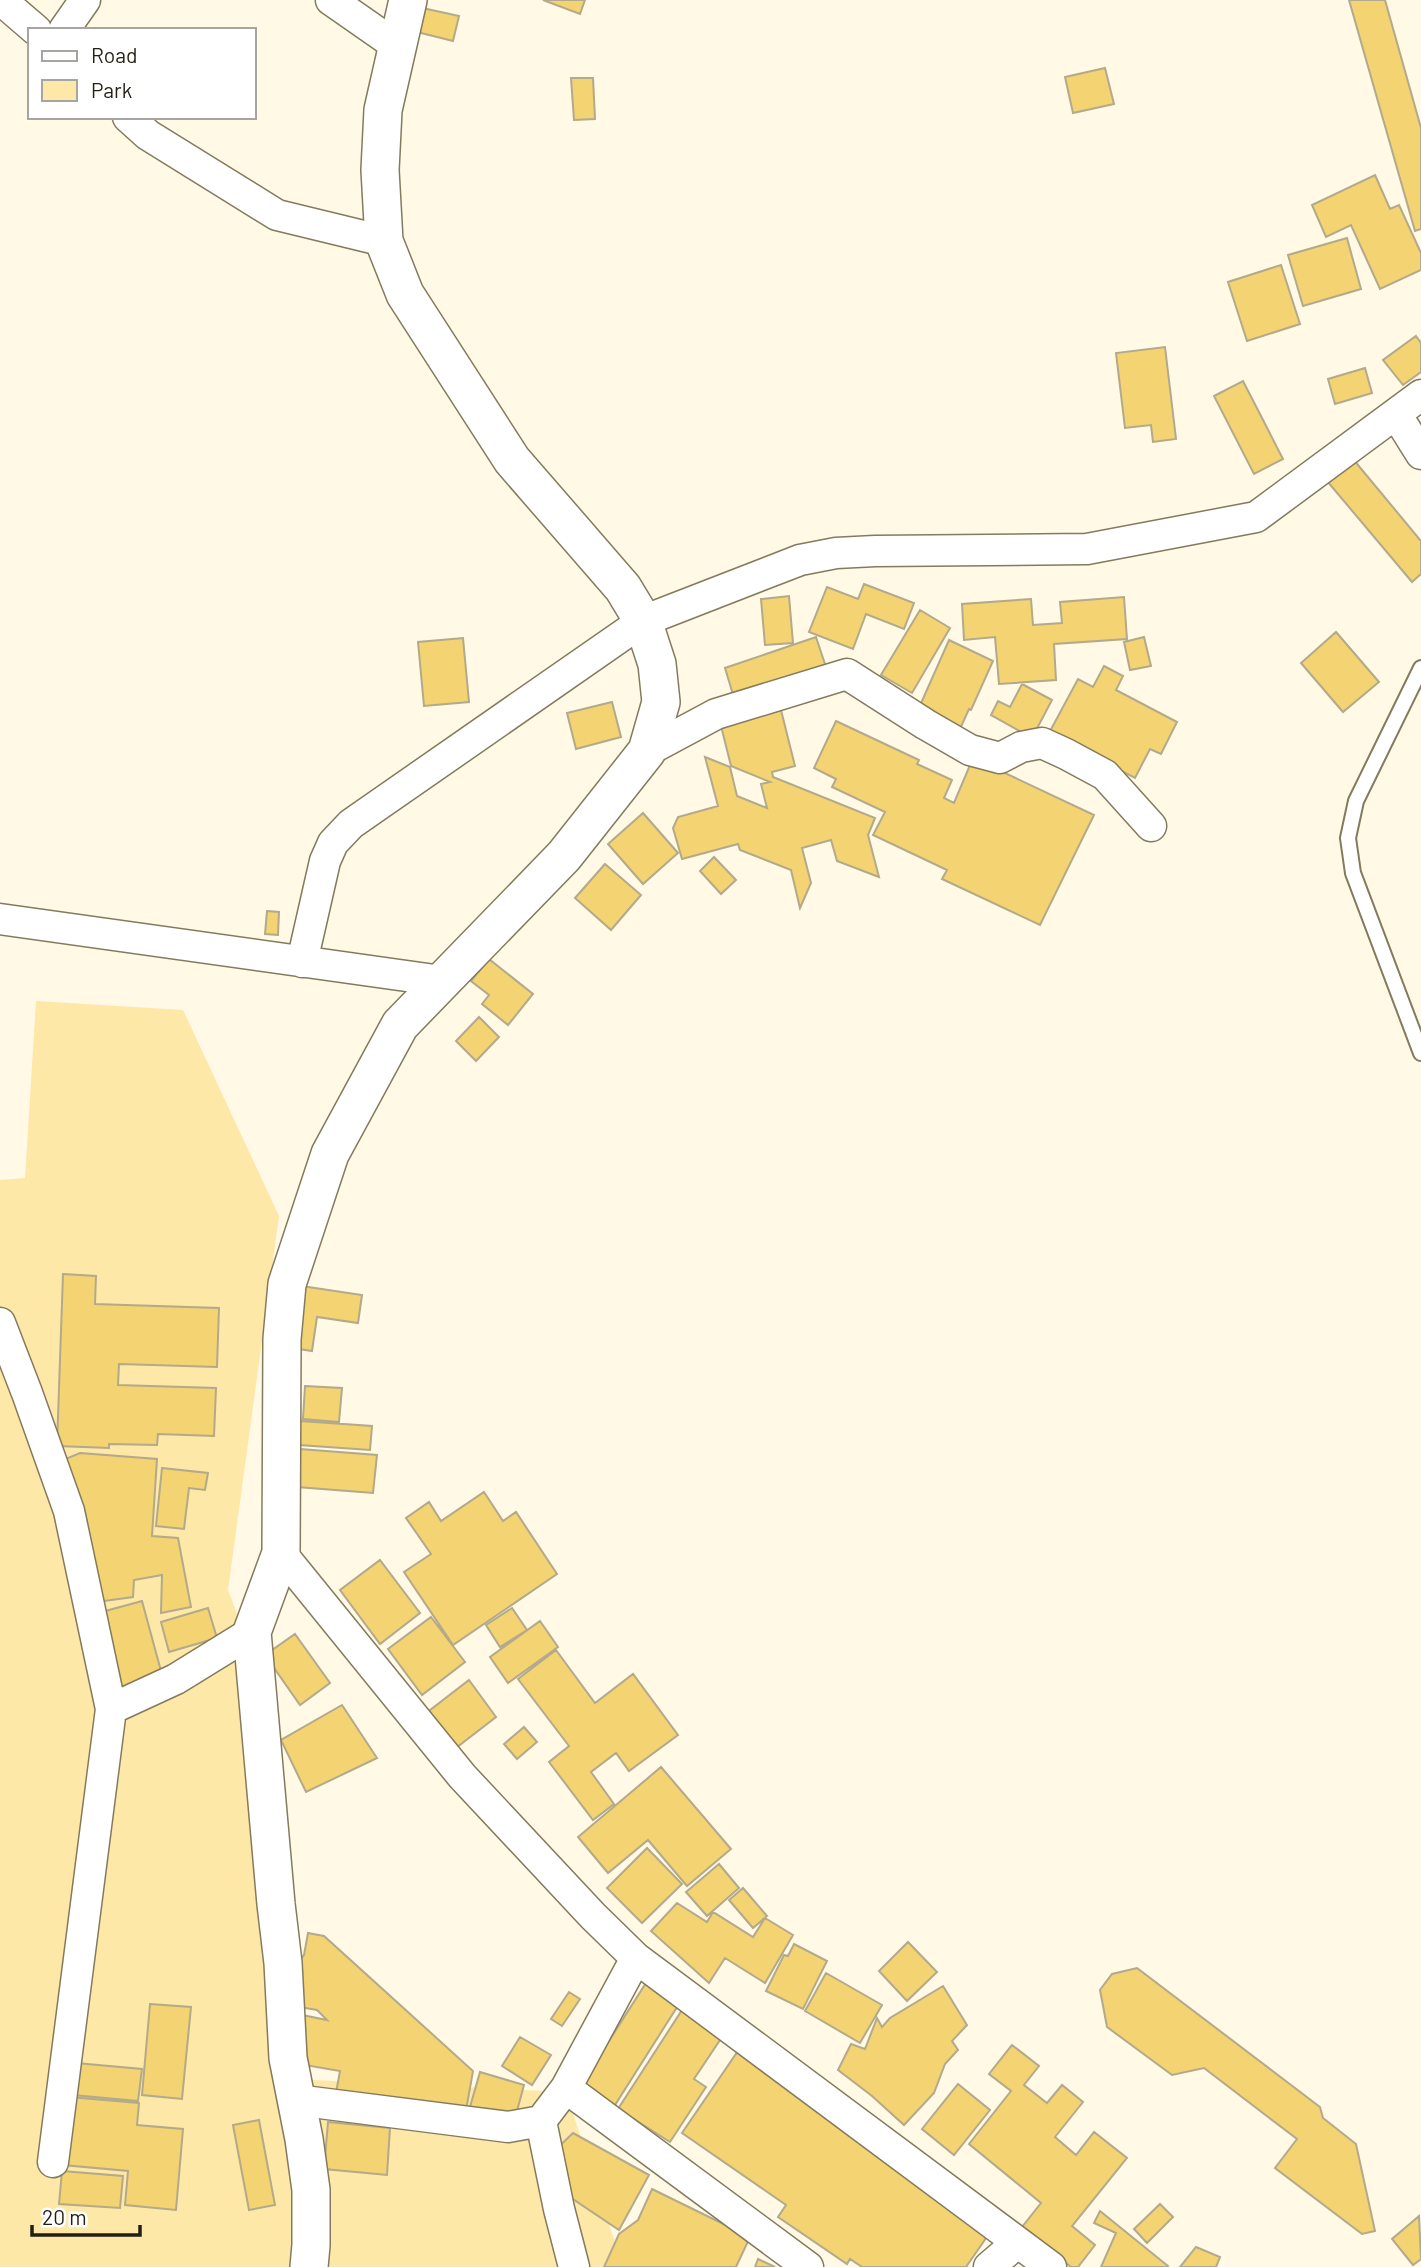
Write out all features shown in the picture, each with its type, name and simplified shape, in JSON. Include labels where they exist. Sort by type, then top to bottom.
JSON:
[{"type":"street","points":[[1,0],[34,28]]},
{"type":"street","points":[[65,28],[85,0]]},
{"type":"street","points":[[331,0],[397,46]]},
{"type":"street","points":[[309,2267],[312,2245],[311,2190],[288,2058],[283,1963],[252,1632],[281,1553],[282,1339],[288,1284],[330,1154],[400,1025],[564,856],[647,751],[661,702],[657,664],[643,621],[623,588],[512,460],[405,294],[384,241],[380,170],[383,110],[408,0]]},
{"type":"street","points":[[130,119],[148,135],[277,215],[384,241]]},
{"type":"street","points":[[302,962],[326,860],[333,843],[351,824],[643,621],[800,560],[836,553],[1087,549],[1256,516],[1421,395]]},
{"type":"street","points":[[1396,414],[1421,454]]},
{"type":"street","points":[[647,751],[716,715],[847,674],[970,750],[1000,758],[1021,747],[1042,743],[1066,754],[1105,775],[1151,826]]},
{"type":"street","points":[[0,919],[442,981]]},
{"type":"street","points":[[0,1323],[69,1511],[111,1709],[53,2162]]},
{"type":"street","points":[[281,1553],[462,1776],[636,1958],[1051,2267]]},
{"type":"street","points":[[111,1709],[176,1679],[252,1632]]},
{"type":"street","points":[[296,2100],[508,2127],[541,2121],[566,2088],[636,1958]]},
{"type":"street","points":[[566,2088],[808,2267]]},
{"type":"street","points":[[541,2121],[574,2267]]},
{"type":"street","points":[[989,2267],[1017,2243]]},
{"type":"lane","points":[[1421,668],[1356,801],[1349,838],[1353,873],[1421,1054]]},
{"type":"green space","points":[[36,1001],[183,1010],[279,1216],[228,1590],[252,1654],[292,2079],[566,2092],[623,2267],[0,2267],[0,1180],[25,1178]]},
{"type":"building","points":[[543,0],[585,0],[580,14]]},
{"type":"building","points":[[1349,0],[1385,0],[1421,128],[1421,229],[1415,231]]},
{"type":"building","points":[[418,7],[459,16],[453,41],[413,31]]},
{"type":"building","points":[[1105,68],[1114,104],[1073,113],[1065,77]]},
{"type":"building","points":[[571,78],[593,78],[595,119],[574,120]]},
{"type":"building","points":[[1375,175],[1390,209],[1399,205],[1421,253],[1421,270],[1380,289],[1351,225],[1326,237],[1312,205]]},
{"type":"building","points":[[1347,238],[1361,289],[1303,306],[1288,255]]},
{"type":"building","points":[[1281,265],[1300,324],[1247,341],[1228,282]]},
{"type":"building","points":[[1416,336],[1421,343],[1421,372],[1403,385],[1383,360]]},
{"type":"building","points":[[1165,347],[1176,439],[1153,442],[1151,425],[1125,428],[1116,353]]},
{"type":"building","points":[[1365,368],[1372,393],[1335,404],[1328,379]]},
{"type":"building","points":[[1243,381],[1283,459],[1254,474],[1214,396]]},
{"type":"building","points":[[1348,453],[1421,541],[1421,574],[1412,582],[1322,475]]},
{"type":"building","points":[[864,584],[914,603],[904,629],[866,614],[853,649],[809,632],[827,587],[858,599]]},
{"type":"building","points":[[789,596],[793,643],[765,645],[761,599]]},
{"type":"building","points":[[1124,597],[1127,639],[1054,644],[1056,680],[999,684],[995,637],[964,640],[962,604],[1031,599],[1033,625],[1062,623],[1060,602]]},
{"type":"building","points":[[920,610],[950,628],[912,693],[881,675]]},
{"type":"building","points":[[1336,632],[1379,682],[1343,712],[1301,663]]},
{"type":"building","points":[[816,637],[826,667],[734,698],[725,668]]},
{"type":"building","points":[[1144,637],[1151,666],[1130,670],[1124,642]]},
{"type":"building","points":[[463,638],[469,702],[424,706],[418,642]]},
{"type":"building","points":[[949,640],[993,661],[960,729],[918,710]]},
{"type":"building","points":[[1104,666],[1123,676],[1116,690],[1177,722],[1161,754],[1150,749],[1135,778],[1049,733],[1078,679],[1093,687]]},
{"type":"building","points":[[1022,684],[1052,700],[1032,738],[991,715],[998,701],[1010,707]]},
{"type":"building","points":[[612,702],[621,737],[576,749],[567,713]]},
{"type":"building","points":[[780,706],[795,766],[772,772],[773,777],[875,818],[868,835],[879,877],[837,861],[831,840],[802,848],[811,883],[800,908],[791,870],[740,850],[738,844],[682,859],[673,828],[678,817],[718,806],[705,757],[730,767],[737,796],[767,808],[761,784],[770,782],[731,766],[720,722]]},
{"type":"building","points":[[836,721],[919,760],[917,764],[952,780],[944,798],[954,803],[973,758],[1094,815],[1040,925],[942,879],[947,870],[873,835],[885,812],[832,787],[836,779],[814,768]]},
{"type":"building","points":[[643,813],[678,853],[643,884],[608,844]]},
{"type":"building","points":[[714,857],[736,880],[721,894],[700,871]]},
{"type":"building","points":[[605,864],[641,895],[611,930],[575,898]]},
{"type":"building","points":[[267,911],[279,912],[278,935],[265,934]]},
{"type":"building","points":[[489,959],[533,994],[508,1025],[482,1004],[489,995],[471,981]]},
{"type":"building","points":[[479,1017],[499,1037],[476,1061],[456,1041]]},
{"type":"building","points":[[63,1274],[96,1276],[95,1304],[219,1308],[217,1367],[119,1364],[118,1385],[216,1388],[214,1436],[158,1434],[157,1445],[109,1444],[109,1448],[57,1446]]},
{"type":"building","points":[[295,1285],[362,1295],[358,1323],[317,1317],[312,1351],[286,1347]]},
{"type":"building","points":[[305,1386],[342,1388],[339,1422],[303,1419]]},
{"type":"building","points":[[300,1421],[372,1426],[370,1450],[299,1445]]},
{"type":"building","points":[[300,1449],[377,1455],[373,1493],[297,1487]]},
{"type":"building","points":[[80,1453],[157,1459],[152,1536],[178,1538],[191,1607],[161,1613],[162,1575],[134,1580],[133,1597],[97,1602],[63,1460]]},
{"type":"building","points":[[162,1468],[208,1473],[205,1490],[189,1488],[184,1529],[156,1526]]},
{"type":"building","points":[[484,1492],[503,1521],[516,1512],[557,1574],[453,1645],[404,1572],[431,1554],[406,1518],[429,1502],[441,1521]]},
{"type":"building","points":[[380,1560],[420,1613],[380,1644],[340,1590]]},
{"type":"building","points":[[142,1601],[164,1682],[120,1696],[98,1613]]},
{"type":"building","points":[[208,1608],[217,1638],[169,1652],[161,1622]]},
{"type":"building","points":[[512,1608],[527,1630],[500,1647],[486,1625]]},
{"type":"building","points":[[431,1617],[465,1662],[422,1695],[388,1649]]},
{"type":"building","points":[[540,1621],[558,1647],[508,1683],[490,1657]]},
{"type":"building","points":[[295,1634],[330,1683],[300,1705],[265,1655]]},
{"type":"building","points":[[556,1650],[595,1703],[633,1674],[678,1735],[629,1771],[616,1753],[591,1772],[614,1804],[593,1820],[549,1762],[569,1746],[518,1679]]},
{"type":"building","points":[[469,1680],[496,1717],[452,1751],[425,1714]]},
{"type":"building","points":[[342,1705],[377,1758],[306,1792],[281,1740]]},
{"type":"building","points":[[524,1727],[537,1742],[517,1759],[504,1744]]},
{"type":"building","points":[[661,1767],[731,1849],[687,1886],[648,1840],[608,1873],[578,1837]]},
{"type":"building","points":[[647,1848],[682,1884],[642,1923],[607,1888]]},
{"type":"building","points":[[719,1864],[739,1888],[707,1916],[686,1892]]},
{"type":"building","points":[[743,1888],[767,1916],[753,1928],[729,1900]]},
{"type":"building","points":[[677,1903],[707,1922],[713,1912],[753,1937],[765,1918],[793,1935],[765,1983],[725,1958],[709,1983],[651,1931]]},
{"type":"building","points":[[308,1933],[324,1936],[473,2071],[465,2116],[336,2093],[340,2071],[293,2063],[302,2015],[327,2020],[317,2010],[287,2005],[295,1965],[304,1955]]},
{"type":"building","points":[[908,1942],[937,1972],[907,2001],[879,1971]]},
{"type":"building","points":[[794,1944],[827,1961],[803,2009],[766,1991],[784,1955],[788,1956]]},
{"type":"building","points":[[1137,1968],[1320,2107],[1323,2118],[1356,2144],[1375,2231],[1362,2234],[1275,2168],[1297,2139],[1204,2068],[1172,2075],[1107,2027],[1100,1990],[1112,1974]]},
{"type":"building","points":[[826,1973],[882,2005],[860,2043],[805,2011]]},
{"type":"building","points":[[646,1983],[679,2004],[615,2105],[582,2083]]},
{"type":"building","points":[[943,1986],[967,2025],[952,2041],[958,2050],[945,2064],[934,2093],[904,2125],[838,2070],[851,2044],[865,2049],[877,2018],[882,2027],[890,2018]]},
{"type":"building","points":[[569,1992],[580,1999],[562,2026],[551,2019]]},
{"type":"building","points":[[150,2004],[191,2007],[182,2099],[142,2095]]},
{"type":"building","points":[[682,2010],[722,2037],[694,2079],[706,2087],[670,2142],[618,2109]]},
{"type":"building","points":[[520,2037],[551,2055],[532,2085],[502,2066]]},
{"type":"building","points":[[1012,2045],[1039,2066],[1024,2085],[1047,2103],[1062,2085],[1083,2102],[1055,2137],[1076,2155],[1094,2132],[1127,2158],[1072,2226],[1095,2245],[1078,2267],[1071,2267],[1022,2227],[1041,2203],[969,2144],[1011,2091],[989,2074]]},
{"type":"building","points":[[740,2048],[993,2228],[966,2267],[862,2267],[850,2259],[847,2264],[778,2217],[786,2205],[682,2133]]},
{"type":"building","points":[[76,2063],[142,2069],[138,2101],[73,2095]]},
{"type":"building","points":[[480,2072],[524,2085],[513,2126],[468,2114]]},
{"type":"building","points":[[958,2084],[990,2110],[954,2155],[922,2129]]},
{"type":"building","points":[[69,2097],[139,2103],[137,2125],[183,2129],[176,2210],[125,2205],[128,2171],[63,2165]]},
{"type":"building","points":[[259,2120],[275,2205],[249,2210],[233,2125]]},
{"type":"building","points":[[328,2122],[390,2128],[387,2175],[324,2169]]},
{"type":"building","points":[[573,2133],[649,2175],[619,2230],[564,2193],[552,2153]]},
{"type":"building","points":[[62,2171],[123,2176],[120,2208],[59,2204]]},
{"type":"building","points":[[652,2189],[750,2237],[736,2267],[604,2267],[619,2234],[638,2220]]},
{"type":"building","points":[[1160,2204],[1173,2217],[1147,2243],[1134,2229]]},
{"type":"building","points":[[1100,2211],[1168,2266],[1101,2267],[1116,2233],[1094,2223]]},
{"type":"building","points":[[1419,2216],[1421,2259],[1413,2265],[1392,2239]]},
{"type":"building","points":[[1196,2247],[1220,2257],[1216,2267],[1180,2267]]},
{"type":"building","points":[[758,2259],[775,2267],[755,2267]]}]
